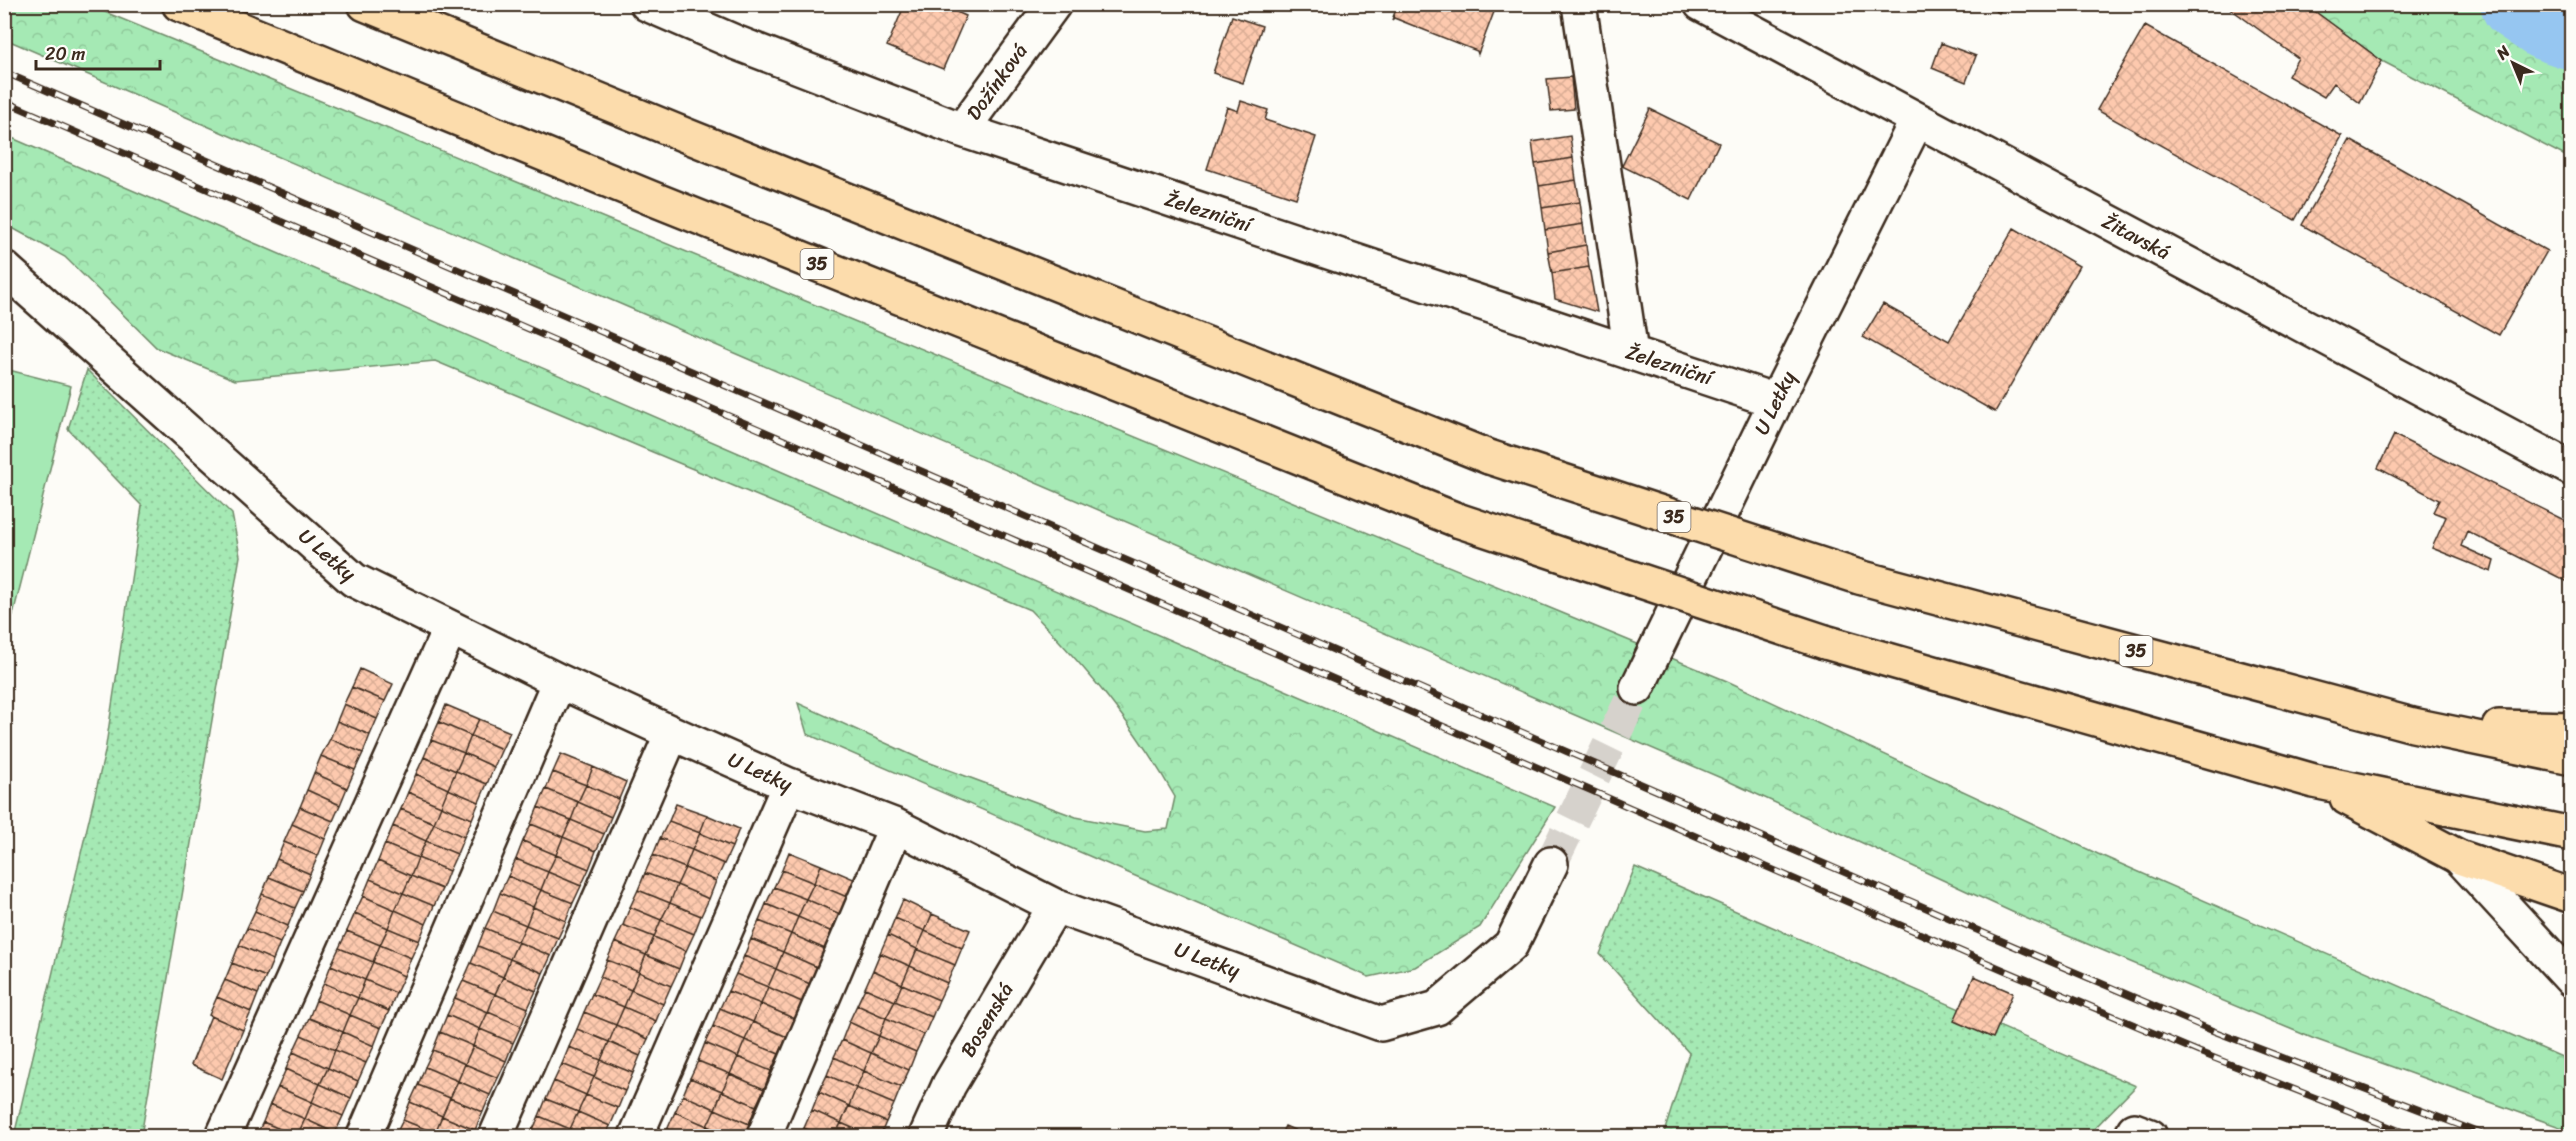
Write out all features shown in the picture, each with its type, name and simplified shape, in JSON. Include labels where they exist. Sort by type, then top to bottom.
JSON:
[{"type":"highway","name":"35","points":[[179,4],[651,198],[1456,520],[1825,642],[2314,781],[2571,834]]},
{"type":"highway","name":"35","points":[[365,4],[696,140],[1490,457],[1859,577],[2413,725],[2571,758]]},
{"type":"highway","points":[[2413,725],[2571,729]]},
{"type":"highway","points":[[2314,781],[2459,857],[2571,896]]},
{"type":"street","name":"Železniční","points":[[647,4],[737,43],[962,130],[1776,401]]},
{"type":"street","name":"Dožínková","points":[[962,130],[1054,4]]},
{"type":"street","points":[[1579,4],[1631,353]]},
{"type":"street","name":"Žitavská","points":[[1701,4],[2571,469]]},
{"type":"street","name":"U Letky","points":[[1636,688],[1917,120]]},
{"type":"street","name":"U Letky","points":[[4,268],[354,580],[559,681],[672,733],[789,785],[896,826],[1055,906],[1381,1024],[1437,1008],[1511,945],[1551,864]]},
{"type":"street","points":[[223,1137],[450,628]]},
{"type":"street","points":[[364,1137],[559,681]]},
{"type":"street","points":[[496,1137],[672,733]]},
{"type":"street","points":[[636,1137],[789,785]]},
{"type":"street","points":[[764,1137],[896,826]]},
{"type":"street","points":[[2459,857],[2567,970]]},
{"type":"street","name":"Bosenská","points":[[926,1137],[949,1085],[1055,906]]},
{"type":"green space","points":[[5,5],[88,5],[1727,681],[2098,854],[2571,1061],[2571,1131],[2312,1038],[2023,917],[1728,781],[5,39]]},
{"type":"green space","points":[[2306,5],[2480,5],[2571,49],[2571,159],[2382,61]]},
{"type":"green space","points":[[5,135],[1555,807],[1480,927],[1415,967],[1369,977],[807,734],[798,703],[925,761],[1076,817],[1145,831],[1168,829],[1175,797],[1143,745],[1109,698],[1030,610],[435,361],[235,380],[157,348],[65,257],[5,224]]},
{"type":"green space","points":[[4,369],[71,386],[5,646]]},
{"type":"green space","points":[[87,370],[232,514],[240,556],[141,1136],[14,1136],[105,752],[142,506],[68,429]]},
{"type":"green space","points":[[1635,867],[2136,1086],[2087,1136],[1663,1136],[1689,1053],[1600,954]]},
{"type":"building","points":[[905,4],[938,4],[966,16],[943,69],[887,46]]},
{"type":"building","points":[[1398,4],[1497,4],[1478,54],[1477,51],[1394,18],[1392,20]]},
{"type":"building","points":[[1984,4],[2004,4],[1999,13]]},
{"type":"building","points":[[2224,4],[2305,4],[2382,61],[2360,103],[2334,83],[2324,97],[2288,76],[2298,58]]},
{"type":"building","points":[[1232,16],[1262,26],[1243,83],[1213,73]]},
{"type":"building","points":[[2145,26],[2342,136],[2295,220],[2097,110]]},
{"type":"building","points":[[1941,43],[1976,56],[1966,82],[1932,68]]},
{"type":"building","points":[[1571,77],[1574,109],[1551,111],[1547,79]]},
{"type":"building","points":[[1241,101],[1268,110],[1265,120],[1316,137],[1296,198],[1207,169],[1227,107],[1238,111]]},
{"type":"building","points":[[1650,109],[1719,143],[1691,200],[1622,166]]},
{"type":"building","points":[[1570,136],[1573,158],[1535,164],[1532,142]]},
{"type":"building","points":[[2350,140],[2547,251],[2499,335],[2302,225]]},
{"type":"building","points":[[1573,158],[1576,180],[1539,186],[1535,164]]},
{"type":"building","points":[[1576,180],[1580,202],[1542,208],[1539,186]]},
{"type":"building","points":[[1580,202],[1583,224],[1545,230],[1542,208]]},
{"type":"building","points":[[1583,224],[1586,245],[1548,252],[1545,230]]},
{"type":"building","points":[[2014,228],[2079,266],[1995,412],[1863,337],[1883,304],[1949,341]]},
{"type":"building","points":[[1586,245],[1589,267],[1552,273],[1548,252]]},
{"type":"building","points":[[1589,267],[1597,312],[1555,299],[1552,273]]},
{"type":"building","points":[[2394,435],[2572,524],[2572,584],[2467,531],[2461,546],[2494,561],[2491,572],[2432,548],[2446,517],[2433,512],[2439,500],[2378,468]]},
{"type":"building","points":[[360,669],[393,684],[385,701],[352,687]]},
{"type":"building","points":[[352,687],[385,701],[377,719],[344,704]]},
{"type":"building","points":[[344,704],[377,719],[370,735],[337,721]]},
{"type":"building","points":[[446,705],[479,719],[471,736],[439,722]]},
{"type":"building","points":[[479,719],[510,732],[502,749],[471,736]]},
{"type":"building","points":[[337,721],[370,735],[363,753],[330,739]]},
{"type":"building","points":[[439,722],[471,736],[464,753],[431,740]]},
{"type":"building","points":[[471,736],[502,749],[494,767],[464,753]]},
{"type":"building","points":[[330,739],[363,753],[355,770],[321,756]]},
{"type":"building","points":[[431,740],[464,753],[456,771],[424,757]]},
{"type":"building","points":[[464,753],[494,767],[487,784],[456,771]]},
{"type":"building","points":[[561,754],[593,767],[586,785],[553,772]]},
{"type":"building","points":[[321,756],[355,770],[347,788],[314,773]]},
{"type":"building","points":[[424,757],[456,771],[448,789],[416,774]]},
{"type":"building","points":[[593,767],[626,782],[619,799],[586,785]]},
{"type":"building","points":[[456,771],[487,784],[479,802],[448,789]]},
{"type":"building","points":[[553,772],[586,785],[578,802],[546,789]]},
{"type":"building","points":[[314,773],[347,788],[340,805],[307,790]]},
{"type":"building","points":[[416,774],[448,789],[441,806],[408,792]]},
{"type":"building","points":[[586,785],[619,799],[611,817],[578,802]]},
{"type":"building","points":[[448,789],[479,802],[472,819],[441,806]]},
{"type":"building","points":[[546,789],[578,802],[571,820],[538,807]]},
{"type":"building","points":[[307,790],[340,805],[333,821],[300,807]]},
{"type":"building","points":[[408,792],[441,806],[434,823],[401,809]]},
{"type":"building","points":[[578,802],[611,817],[604,834],[571,820]]},
{"type":"building","points":[[676,804],[707,815],[700,833],[669,821]]},
{"type":"building","points":[[441,806],[472,819],[464,837],[434,823]]},
{"type":"building","points":[[300,807],[333,821],[325,839],[292,824]]},
{"type":"building","points":[[538,807],[571,820],[563,837],[531,824]]},
{"type":"building","points":[[401,809],[434,823],[426,841],[393,826]]},
{"type":"building","points":[[707,815],[739,829],[732,847],[700,833]]},
{"type":"building","points":[[571,820],[604,834],[596,851],[563,837]]},
{"type":"building","points":[[669,821],[700,833],[692,850],[660,838]]},
{"type":"building","points":[[434,823],[464,837],[457,854],[426,841]]},
{"type":"building","points":[[292,824],[325,839],[318,856],[284,842]]},
{"type":"building","points":[[531,824],[563,837],[556,855],[523,841]]},
{"type":"building","points":[[393,826],[426,841],[418,858],[385,844]]},
{"type":"building","points":[[700,833],[732,847],[724,864],[692,850]]},
{"type":"building","points":[[563,837],[596,851],[589,869],[556,855]]},
{"type":"building","points":[[660,838],[692,850],[685,868],[653,855]]},
{"type":"building","points":[[426,841],[457,854],[449,871],[418,858]]},
{"type":"building","points":[[523,841],[556,855],[548,872],[516,859]]},
{"type":"building","points":[[284,842],[318,856],[310,874],[277,859]]},
{"type":"building","points":[[385,844],[418,858],[411,876],[378,861]]},
{"type":"building","points":[[692,850],[724,864],[716,881],[685,868]]},
{"type":"building","points":[[789,852],[821,865],[814,883],[782,870]]},
{"type":"building","points":[[556,855],[589,869],[581,886],[548,872]]},
{"type":"building","points":[[653,855],[685,868],[677,885],[645,873]]},
{"type":"building","points":[[418,858],[449,871],[442,889],[411,876]]},
{"type":"building","points":[[277,859],[310,874],[303,891],[269,877]]},
{"type":"building","points":[[516,859],[548,872],[541,890],[508,876]]},
{"type":"building","points":[[378,861],[411,876],[403,893],[370,879]]},
{"type":"building","points":[[821,865],[856,880],[847,897],[814,883]]},
{"type":"building","points":[[685,868],[716,881],[709,899],[677,885]]},
{"type":"building","points":[[782,870],[814,883],[806,899],[774,887]]},
{"type":"building","points":[[548,872],[581,886],[573,903],[541,890]]},
{"type":"building","points":[[645,873],[677,885],[670,903],[638,890]]},
{"type":"building","points":[[411,876],[442,889],[434,906],[403,893]]},
{"type":"building","points":[[508,876],[541,890],[533,907],[500,893]]},
{"type":"building","points":[[269,877],[303,891],[295,908],[262,894]]},
{"type":"building","points":[[370,879],[403,893],[395,910],[363,896]]},
{"type":"building","points":[[814,883],[847,897],[840,914],[806,899]]},
{"type":"building","points":[[677,885],[709,899],[701,916],[670,903]]},
{"type":"building","points":[[774,887],[806,899],[798,917],[766,904]]},
{"type":"building","points":[[541,890],[573,903],[566,921],[533,907]]},
{"type":"building","points":[[638,890],[670,903],[661,920],[630,907]]},
{"type":"building","points":[[403,893],[434,906],[426,924],[395,910]]},
{"type":"building","points":[[500,893],[533,907],[526,925],[493,911]]},
{"type":"building","points":[[262,894],[295,908],[288,926],[255,911]]},
{"type":"building","points":[[363,896],[395,910],[388,928],[355,913]]},
{"type":"building","points":[[806,899],[840,914],[832,932],[798,917]]},
{"type":"building","points":[[903,900],[932,914],[925,931],[895,918]]},
{"type":"building","points":[[670,903],[701,916],[694,934],[661,920]]},
{"type":"building","points":[[766,904],[798,917],[791,934],[759,921]]},
{"type":"building","points":[[533,907],[566,921],[558,938],[526,925]]},
{"type":"building","points":[[630,907],[661,920],[654,937],[623,925]]},
{"type":"building","points":[[395,910],[426,924],[419,941],[388,928]]},
{"type":"building","points":[[255,911],[288,926],[280,943],[247,928]]},
{"type":"building","points":[[493,911],[526,925],[518,942],[485,928]]},
{"type":"building","points":[[355,913],[388,928],[380,945],[347,931]]},
{"type":"building","points":[[932,914],[970,930],[962,948],[925,931]]},
{"type":"building","points":[[798,917],[832,932],[825,949],[791,934]]},
{"type":"building","points":[[895,918],[925,931],[917,949],[888,935]]},
{"type":"building","points":[[661,920],[694,934],[686,951],[654,937]]},
{"type":"building","points":[[759,921],[791,934],[783,952],[751,939]]},
{"type":"building","points":[[526,925],[558,938],[551,956],[518,942]]},
{"type":"building","points":[[623,925],[654,937],[646,955],[615,942]]},
{"type":"building","points":[[247,928],[280,943],[273,960],[239,945]]},
{"type":"building","points":[[388,928],[419,941],[411,958],[380,945]]},
{"type":"building","points":[[485,928],[518,942],[510,959],[478,946]]},
{"type":"building","points":[[347,931],[380,945],[373,962],[339,948]]},
{"type":"building","points":[[925,931],[962,948],[955,965],[917,949]]},
{"type":"building","points":[[791,934],[825,949],[817,967],[783,952]]},
{"type":"building","points":[[888,935],[917,949],[910,966],[880,953]]},
{"type":"building","points":[[654,937],[686,951],[679,969],[646,955]]},
{"type":"building","points":[[751,939],[783,952],[776,969],[744,956]]},
{"type":"building","points":[[518,942],[551,956],[543,973],[510,959]]},
{"type":"building","points":[[615,942],[646,955],[639,972],[607,960]]},
{"type":"building","points":[[239,945],[273,960],[266,977],[232,963]]},
{"type":"building","points":[[380,945],[411,958],[404,976],[373,962]]},
{"type":"building","points":[[478,946],[510,959],[503,977],[471,963]]},
{"type":"building","points":[[339,948],[373,962],[365,980],[331,965]]},
{"type":"building","points":[[917,949],[955,965],[947,983],[910,966]]},
{"type":"building","points":[[783,952],[817,967],[810,984],[776,969]]},
{"type":"building","points":[[880,953],[910,966],[902,984],[873,970]]},
{"type":"building","points":[[646,955],[679,969],[671,986],[639,972]]},
{"type":"building","points":[[744,956],[776,969],[768,987],[736,974]]},
{"type":"building","points":[[510,959],[543,973],[536,991],[503,977]]},
{"type":"building","points":[[607,960],[639,972],[631,990],[600,977]]},
{"type":"building","points":[[373,962],[404,976],[396,993],[365,980]]},
{"type":"building","points":[[232,963],[266,977],[258,994],[225,980]]},
{"type":"building","points":[[471,963],[503,977],[495,994],[463,981]]},
{"type":"building","points":[[331,965],[365,980],[358,998],[324,983]]},
{"type":"building","points":[[910,966],[947,983],[939,1000],[902,984]]},
{"type":"building","points":[[776,969],[810,984],[802,1002],[768,987]]},
{"type":"building","points":[[873,970],[902,984],[895,1001],[865,988]]},
{"type":"building","points":[[639,972],[671,986],[663,1004],[631,990]]},
{"type":"building","points":[[736,974],[768,987],[761,1004],[728,991]]},
{"type":"building","points":[[1974,976],[2013,993],[1993,1038],[1954,1021]]},
{"type":"building","points":[[503,977],[536,991],[528,1008],[495,994]]},
{"type":"building","points":[[600,977],[631,990],[624,1007],[592,994]]},
{"type":"building","points":[[225,980],[258,994],[251,1012],[217,997]]},
{"type":"building","points":[[365,980],[396,993],[389,1011],[358,998]]},
{"type":"building","points":[[463,981],[495,994],[488,1012],[455,998]]},
{"type":"building","points":[[324,983],[358,998],[350,1015],[316,1000]]},
{"type":"building","points":[[902,984],[939,1000],[932,1017],[895,1001]]},
{"type":"building","points":[[768,987],[802,1002],[795,1019],[761,1004]]},
{"type":"building","points":[[865,988],[895,1001],[886,1018],[857,1005]]},
{"type":"building","points":[[631,990],[663,1004],[656,1021],[624,1007]]},
{"type":"building","points":[[728,991],[761,1004],[753,1022],[720,1008]]},
{"type":"building","points":[[495,994],[528,1008],[521,1026],[488,1012]]},
{"type":"building","points":[[592,994],[624,1007],[616,1025],[584,1012]]},
{"type":"building","points":[[217,997],[251,1012],[243,1030],[209,1015]]},
{"type":"building","points":[[358,998],[389,1011],[381,1028],[350,1015]]},
{"type":"building","points":[[455,998],[488,1012],[480,1029],[447,1015]]},
{"type":"building","points":[[316,1000],[350,1015],[343,1032],[309,1018]]},
{"type":"building","points":[[895,1001],[932,1017],[924,1035],[886,1018]]},
{"type":"building","points":[[761,1004],[795,1019],[787,1037],[753,1022]]},
{"type":"building","points":[[857,1005],[886,1018],[879,1036],[849,1022]]},
{"type":"building","points":[[624,1007],[656,1021],[648,1039],[616,1025]]},
{"type":"building","points":[[720,1008],[753,1022],[745,1040],[713,1026]]},
{"type":"building","points":[[488,1012],[521,1026],[513,1043],[480,1029]]},
{"type":"building","points":[[584,1012],[616,1025],[609,1042],[577,1029]]},
{"type":"building","points":[[350,1015],[381,1028],[374,1046],[343,1032]]},
{"type":"building","points":[[447,1015],[480,1029],[473,1046],[440,1032]]},
{"type":"building","points":[[211,1016],[243,1030],[222,1079],[191,1065]]},
{"type":"building","points":[[309,1018],[343,1032],[335,1050],[301,1035]]},
{"type":"building","points":[[886,1018],[924,1035],[916,1052],[879,1036]]},
{"type":"building","points":[[753,1022],[787,1037],[779,1054],[745,1040]]},
{"type":"building","points":[[849,1022],[879,1036],[871,1053],[842,1040]]},
{"type":"building","points":[[616,1025],[648,1039],[640,1056],[609,1042]]},
{"type":"building","points":[[713,1026],[745,1040],[738,1057],[705,1043]]},
{"type":"building","points":[[480,1029],[513,1043],[506,1061],[473,1046]]},
{"type":"building","points":[[577,1029],[609,1042],[601,1060],[569,1047]]},
{"type":"building","points":[[343,1032],[374,1046],[366,1063],[335,1050]]},
{"type":"building","points":[[440,1032],[473,1046],[465,1064],[433,1050]]},
{"type":"building","points":[[301,1035],[335,1050],[328,1068],[293,1052]]},
{"type":"building","points":[[879,1036],[916,1052],[909,1070],[871,1053]]},
{"type":"building","points":[[745,1040],[779,1054],[771,1071],[738,1057]]},
{"type":"building","points":[[842,1040],[871,1053],[864,1071],[834,1057]]},
{"type":"building","points":[[609,1042],[640,1056],[633,1073],[601,1060]]},
{"type":"building","points":[[705,1043],[738,1057],[730,1074],[698,1061]]},
{"type":"building","points":[[473,1046],[506,1061],[498,1078],[465,1064]]},
{"type":"building","points":[[569,1047],[601,1060],[594,1077],[562,1064]]},
{"type":"building","points":[[335,1050],[366,1063],[358,1081],[328,1068]]},
{"type":"building","points":[[433,1050],[465,1064],[458,1081],[425,1067]]},
{"type":"building","points":[[293,1052],[328,1068],[320,1084],[286,1069]]},
{"type":"building","points":[[871,1053],[909,1070],[901,1087],[864,1071]]},
{"type":"building","points":[[738,1057],[771,1071],[764,1089],[730,1074]]},
{"type":"building","points":[[834,1057],[864,1071],[856,1088],[827,1075]]},
{"type":"building","points":[[601,1060],[633,1073],[625,1091],[594,1077]]},
{"type":"building","points":[[698,1061],[730,1074],[722,1091],[690,1078]]},
{"type":"building","points":[[465,1064],[498,1078],[490,1095],[458,1081]]},
{"type":"building","points":[[562,1064],[594,1077],[586,1095],[554,1081]]},
{"type":"building","points":[[425,1067],[458,1081],[450,1098],[418,1085]]},
{"type":"building","points":[[328,1068],[358,1081],[351,1098],[320,1084]]},
{"type":"building","points":[[286,1069],[320,1084],[312,1102],[278,1087]]},
{"type":"building","points":[[864,1071],[901,1087],[894,1104],[856,1088]]},
{"type":"building","points":[[730,1074],[764,1089],[756,1106],[722,1091]]},
{"type":"building","points":[[827,1075],[856,1088],[849,1106],[819,1092]]},
{"type":"building","points":[[594,1077],[625,1091],[618,1108],[586,1095]]},
{"type":"building","points":[[690,1078],[722,1091],[715,1109],[683,1095]]},
{"type":"building","points":[[458,1081],[490,1095],[483,1112],[450,1098]]},
{"type":"building","points":[[554,1081],[586,1095],[578,1112],[546,1099]]},
{"type":"building","points":[[320,1084],[351,1098],[343,1116],[312,1102]]},
{"type":"building","points":[[418,1085],[450,1098],[442,1116],[410,1102]]},
{"type":"building","points":[[278,1087],[312,1102],[305,1119],[270,1104]]},
{"type":"building","points":[[856,1088],[894,1104],[886,1122],[849,1106]]},
{"type":"building","points":[[722,1091],[756,1106],[749,1124],[715,1109]]},
{"type":"building","points":[[819,1092],[849,1106],[841,1123],[812,1110]]},
{"type":"building","points":[[586,1095],[618,1108],[610,1126],[578,1112]]},
{"type":"building","points":[[683,1095],[715,1109],[707,1126],[675,1112]]},
{"type":"building","points":[[450,1098],[483,1112],[475,1130],[442,1116]]},
{"type":"building","points":[[546,1099],[578,1112],[570,1129],[539,1116]]},
{"type":"building","points":[[312,1102],[343,1116],[335,1133],[305,1119]]},
{"type":"building","points":[[410,1102],[442,1116],[435,1133],[403,1120]]},
{"type":"building","points":[[270,1104],[305,1119],[297,1136],[263,1122]]},
{"type":"building","points":[[849,1106],[886,1122],[880,1136],[871,1136],[841,1123]]},
{"type":"building","points":[[715,1109],[749,1124],[743,1136],[730,1136],[707,1126]]},
{"type":"building","points":[[812,1110],[841,1123],[835,1136],[824,1136],[804,1128]]},
{"type":"building","points":[[578,1112],[610,1126],[605,1136],[587,1136],[570,1129]]},
{"type":"building","points":[[675,1112],[707,1126],[703,1136],[682,1136],[667,1130]]},
{"type":"building","points":[[442,1116],[475,1130],[472,1136],[442,1136],[435,1133]]},
{"type":"building","points":[[539,1116],[570,1129],[567,1136],[531,1134]]},
{"type":"building","points":[[305,1119],[335,1133],[334,1136],[297,1136]]},
{"type":"building","points":[[403,1120],[435,1133],[433,1136],[395,1136]]},
{"type":"building","points":[[263,1122],[296,1136],[256,1136]]},
{"type":"building","points":[[841,1123],[871,1136],[835,1136]]},
{"type":"building","points":[[707,1126],[730,1136],[703,1136]]},
{"type":"building","points":[[1285,1126],[1308,1136],[1280,1136]]},
{"type":"building","points":[[804,1128],[824,1136],[800,1136]]},
{"type":"building","points":[[570,1129],[587,1136],[567,1136]]},
{"type":"building","points":[[667,1130],[682,1136],[665,1136]]},
{"type":"waterway","points":[[2518,4],[2546,23],[2572,32]]},
{"type":"tunnel","points":[[1551,864],[1637,688]]},
{"type":"railway","points":[[4,72],[2016,947],[2211,1030],[2488,1136]]},
{"type":"railway","points":[[4,101],[2004,970],[2199,1052],[2413,1136]]}]
